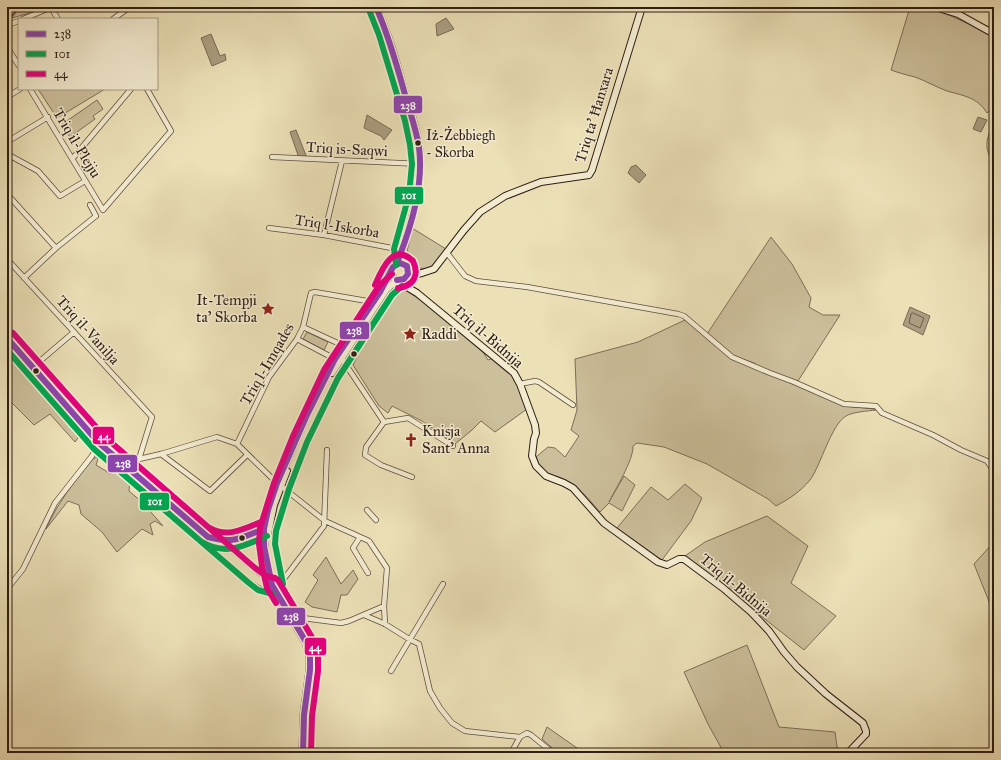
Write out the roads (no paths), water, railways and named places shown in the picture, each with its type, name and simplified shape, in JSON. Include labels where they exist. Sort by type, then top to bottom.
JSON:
[{"type":"main road","points":[[7,338],[99,443],[261,583],[274,586],[309,639],[314,656],[314,671],[309,717],[308,753]]},
{"type":"main road","points":[[208,537],[222,541],[232,541],[264,529]]},
{"type":"main road","points":[[229,555],[228,546],[232,541]]},
{"type":"main road","points":[[274,586],[306,642],[310,656],[310,670],[304,715],[303,753]]},
{"type":"street","points":[[7,16],[15,7]]},
{"type":"street","points":[[30,7],[38,13]]},
{"type":"street","points":[[26,18],[52,7],[58,18]]},
{"type":"street","points":[[114,18],[130,7]]},
{"type":"street","points":[[274,586],[265,555],[264,529],[270,501],[279,484],[306,417],[338,357],[373,302],[393,266],[397,263],[417,196],[420,164],[413,119],[387,32],[376,7]]},
{"type":"street","name":"Triq ta' Ħanxara","points":[[402,278],[434,268],[480,212],[505,196],[540,182],[589,175],[642,7]]},
{"type":"street","points":[[935,7],[958,14],[994,34]]},
{"type":"street","points":[[7,25],[18,21]]},
{"type":"street","points":[[7,47],[18,64]]},
{"type":"street","points":[[7,98],[19,90]]},
{"type":"street","name":"Triq il-Plejju","points":[[31,90],[103,210],[171,131],[148,90]]},
{"type":"street","points":[[73,158],[130,90]]},
{"type":"street","points":[[7,142],[48,118]]},
{"type":"street","points":[[7,154],[38,171],[60,196],[85,181]]},
{"type":"street","name":"Triq is-Saqwi","points":[[272,158],[420,164]]},
{"type":"street","points":[[324,235],[342,161]]},
{"type":"street","points":[[7,194],[56,248]]},
{"type":"street","points":[[24,278],[56,248],[96,216],[90,205]]},
{"type":"street","name":"Triq l-Iskorba","points":[[269,228],[324,235],[402,250]]},
{"type":"street","points":[[338,357],[386,290],[402,278],[408,271],[402,250]]},
{"type":"street","points":[[447,253],[465,276],[476,281],[527,287],[684,316],[732,357],[844,404],[876,406],[882,413],[933,435],[987,462],[994,471]]},
{"type":"street","name":"Triq il-Vanilja","points":[[7,259],[152,418],[139,459]]},
{"type":"street","points":[[397,263],[406,265],[422,273]]},
{"type":"street","points":[[391,272],[392,276],[402,278]]},
{"type":"street","name":"Triq il-Bidnija","points":[[402,278],[514,373],[520,384],[535,425],[536,433],[532,456],[534,463],[540,471],[546,476],[573,488],[604,523],[662,564],[667,565],[680,559],[686,560],[751,612],[769,631],[797,667],[826,694],[863,723],[866,734],[848,753]]},
{"type":"street","name":"Triq l-Imqades","points":[[237,444],[269,377],[297,339],[303,327],[311,294],[315,292],[373,302]]},
{"type":"street","points":[[303,327],[344,346]]},
{"type":"street","points":[[33,367],[74,332]]},
{"type":"street","points":[[297,339],[338,357],[384,422]]},
{"type":"street","points":[[520,384],[534,381],[539,382],[573,405]]},
{"type":"street","points":[[412,477],[381,465],[365,455],[366,447],[384,422],[408,418],[453,446]]},
{"type":"street","points":[[128,469],[139,459],[217,437],[237,444],[279,484],[325,521],[369,541],[387,568],[384,606],[385,624]]},
{"type":"street","points":[[7,589],[23,570],[55,503],[92,456],[99,443]]},
{"type":"street","points":[[274,586],[280,584],[324,526],[327,450]]},
{"type":"street","points":[[161,454],[210,491],[247,454]]},
{"type":"street","points":[[274,586],[267,544],[268,530],[279,484]]},
{"type":"street","points":[[367,510],[376,520]]},
{"type":"street","points":[[360,537],[354,548],[368,573]]},
{"type":"street","points":[[391,671],[443,584]]},
{"type":"street","points":[[295,617],[341,623],[384,606]]},
{"type":"street","points":[[364,615],[385,624],[419,644],[430,691],[440,708],[452,723],[465,731],[520,737]]},
{"type":"street","points":[[511,753],[520,737],[526,733],[532,735],[553,753]]},
{"type":"water","points":[[446,18],[454,29],[437,36],[436,24]]},
{"type":"water","points":[[211,34],[220,56],[225,54],[226,60],[212,66],[201,38]]},
{"type":"water","points":[[367,115],[392,130],[384,140],[381,136],[364,128]]},
{"type":"water","points":[[978,117],[987,120],[981,132],[973,129]]},
{"type":"water","points":[[296,130],[307,158],[299,158],[290,132]]},
{"type":"water","points":[[636,165],[646,175],[639,183],[628,173],[631,167]]},
{"type":"water","points":[[910,307],[930,316],[923,335],[903,325]]},
{"type":"place","name":"Iż-Żebbiegħ - Skorba","points":[[418,143]]},
{"type":"place","name":"It-Tempji ta' Skorba","points":[[268,309]]},
{"type":"place","name":"Raddi","points":[[410,334]]},
{"type":"place","name":"Knisja Sant' Anna","points":[[411,440]]}]
